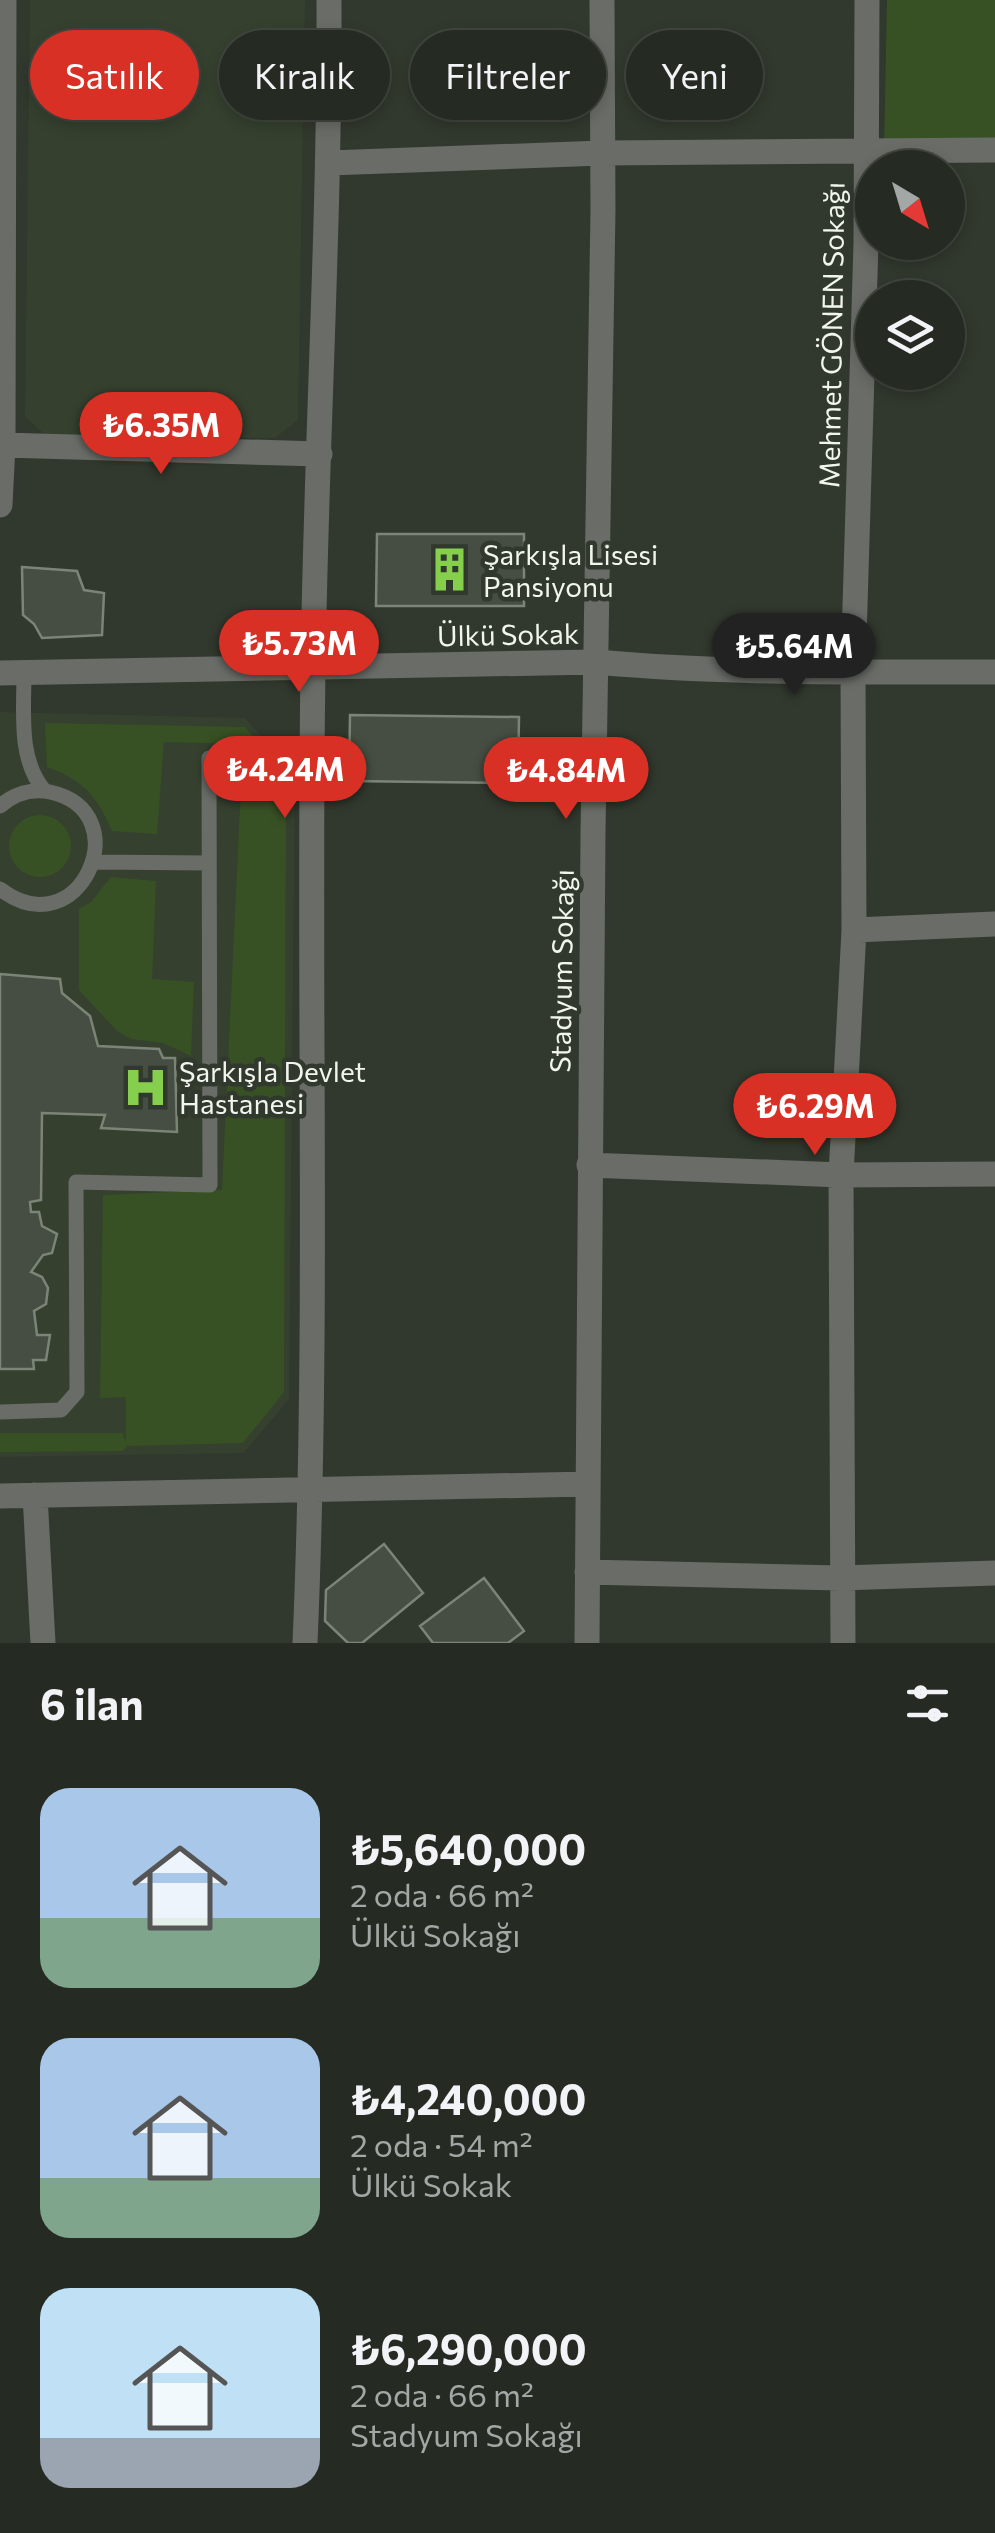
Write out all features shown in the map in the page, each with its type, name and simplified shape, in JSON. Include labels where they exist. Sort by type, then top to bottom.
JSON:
[{"type":"street","points":[[0,505],[4,0]]},
{"type":"street","points":[[304,1643],[312,1490],[313,667],[329,163],[328,0]]},
{"type":"street","name":"Stadyum Sokağı","points":[[587,1643],[602,0]]},
{"type":"street","name":"Mehmet GÖNEN Sokağı","points":[[866,150],[867,0]]},
{"type":"street","points":[[329,163],[602,153],[855,150]]},
{"type":"street","points":[[965,150],[995,150]]},
{"type":"street","name":"Mehmet GÖNEN Sokağı","points":[[842,1643],[841,1175],[854,930],[854,672],[863,260]]},
{"type":"street","points":[[3,445],[320,454]]},
{"type":"street","name":"Ülkü Sokak","points":[[12,673],[596,662],[648,667],[995,672]]},
{"type":"street","points":[[854,930],[995,924]]},
{"type":"street","points":[[589,1165],[841,1175],[995,1174]]},
{"type":"street","points":[[0,1496],[588,1484]]},
{"type":"street","points":[[35,1495],[43,1643]]},
{"type":"street","points":[[587,1572],[840,1578],[995,1574]]},
{"type":"lane","points":[[12,673],[31,774],[44,790]]},
{"type":"lane","points":[[0,1412],[61,1410],[76,1392],[76,1182],[210,1184],[208,758]]},
{"type":"lane","points":[[0,806],[24,792],[44,790],[63,795],[79,806],[91,823],[96,842],[94,862],[86,880],[72,894],[54,902],[35,904],[17,900],[0,889]]},
{"type":"lane","points":[[94,862],[209,863]]},
{"type":"shaded area","points":[[30,0],[305,0],[304,30],[219,30],[219,120],[303,120],[298,420],[275,438],[46,436],[25,416]]},
{"type":"shaded area","name":"Şarkışla Devlet Hastanesi","points":[[0,712],[245,718],[295,774],[289,1399],[244,1453],[0,1457]]},
{"type":"green space","points":[[887,0],[995,0],[995,150],[884,150]]},
{"type":"green space","points":[[45,723],[245,727],[286,777],[284,1392],[243,1443],[127,1446],[122,1451],[0,1452],[0,1433],[122,1433],[126,1442],[126,1397],[100,1398],[103,1195],[222,1190],[243,744],[164,742],[157,834],[112,831],[87,791],[47,767]]},
{"type":"green space","points":[[40,815],[62,824],[71,846],[62,868],[40,877],[18,868],[9,846],[18,824]]},
{"type":"green space","points":[[111,877],[156,881],[152,979],[194,982],[191,1056],[163,1043],[132,1039],[118,1032],[79,990],[79,909],[91,902]]},
{"type":"building","name":"Şarkışla Lisesi Pansiyonu","points":[[377,534],[524,534],[524,606],[376,606]]},
{"type":"building","points":[[22,567],[77,571],[84,590],[104,593],[102,635],[42,638],[23,615]]},
{"type":"building","points":[[350,715],[519,717],[518,783],[349,781]]},
{"type":"building","name":"Şarkışla Devlet Hastanesi","points":[[0,974],[60,979],[62,993],[90,1016],[98,1046],[159,1049],[163,1058],[175,1058],[177,1132],[101,1128],[105,1115],[42,1113],[41,1200],[30,1202],[31,1212],[39,1212],[42,1226],[57,1234],[52,1253],[43,1255],[31,1272],[42,1277],[48,1288],[46,1304],[34,1311],[37,1335],[50,1335],[46,1360],[33,1360],[34,1369],[0,1369]]},
{"type":"building","points":[[384,1544],[423,1593],[362,1643],[348,1643],[325,1621],[326,1590]]},
{"type":"building","points":[[484,1578],[524,1631],[508,1643],[433,1643],[420,1626]]},
{"type":"place","name":"Şarkışla Lisesi Pansiyonu","points":[[450,570]]},
{"type":"place","name":"Şarkışla Devlet Hastanesi","points":[[146,1087]]}]
